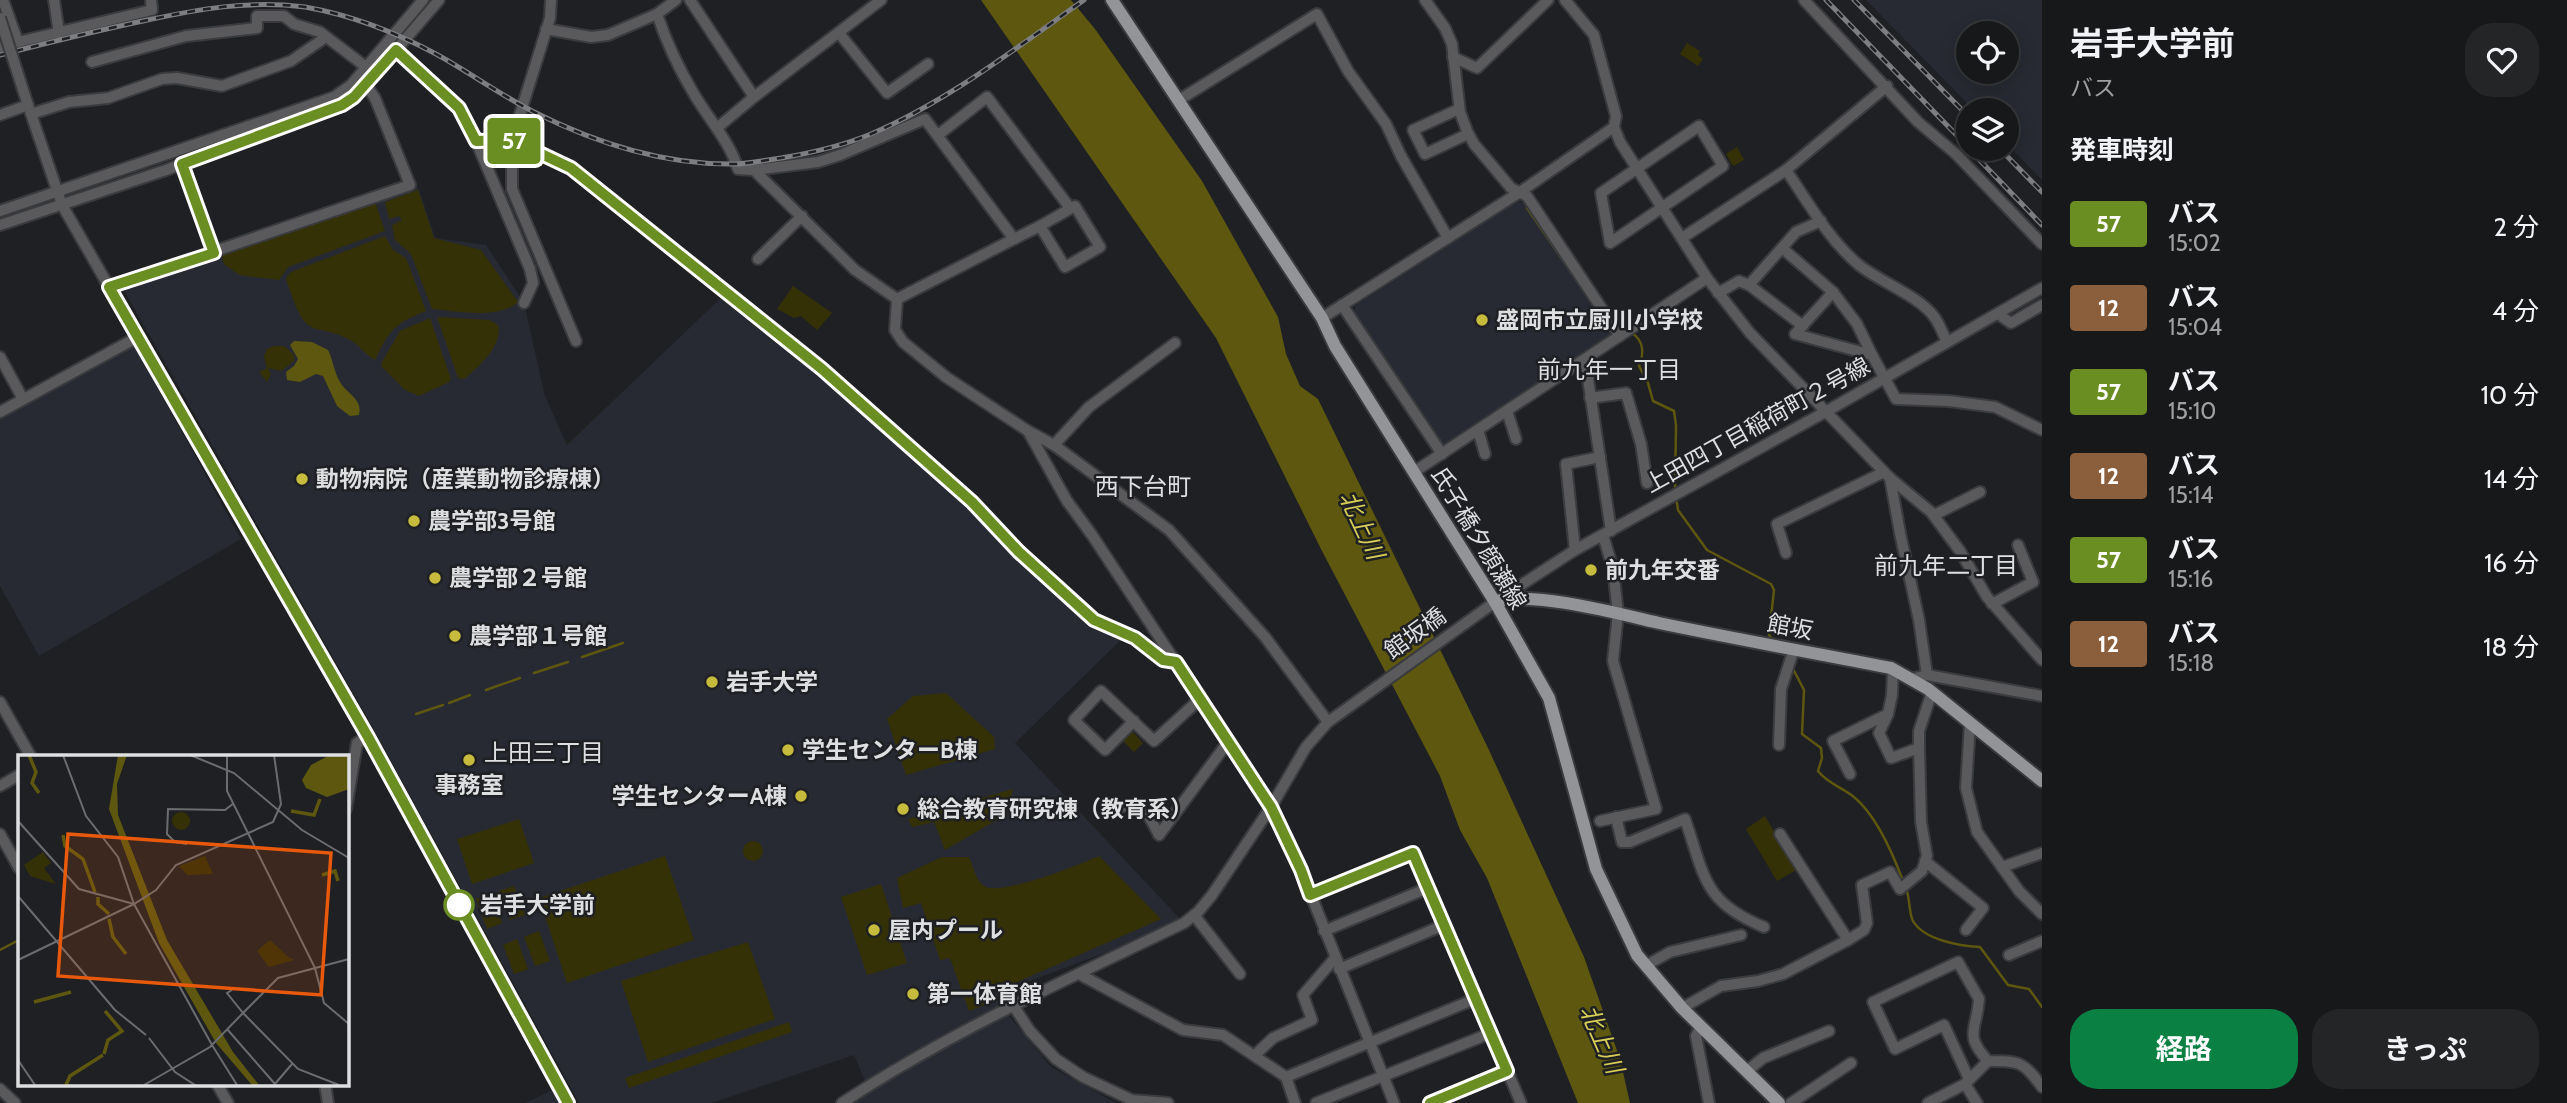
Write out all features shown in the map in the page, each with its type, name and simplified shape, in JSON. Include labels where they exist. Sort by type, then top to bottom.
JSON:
[{"type":"main road","name":"氏子橋夕顔瀬線","points":[[1112,0],[1322,318],[1335,346],[1495,602],[1549,698],[1596,869],[1637,955],[1682,1008],[1779,1103]]},
{"type":"main road","name":"館坂","points":[[1495,602],[1507,598],[1526,598],[1618,613],[1893,669],[1932,692],[2042,780]]},
{"type":"street","points":[[3,0],[18,42]]},
{"type":"street","points":[[54,0],[58,33]]},
{"type":"street","points":[[0,48],[152,10],[151,0]]},
{"type":"street","points":[[0,225],[182,164],[342,105],[366,85],[370,70],[423,0]]},
{"type":"street","points":[[0,211],[334,97],[396,50],[439,0]]},
{"type":"street","points":[[551,0],[550,18],[512,140],[512,189],[576,341]]},
{"type":"street","points":[[546,29],[591,37],[608,35],[657,14],[676,0]]},
{"type":"street","points":[[690,0],[754,97]]},
{"type":"street","points":[[717,128],[881,0]]},
{"type":"street","points":[[1425,0],[1445,28],[1452,44],[1459,108],[1468,134],[1511,188],[1531,201],[1620,336]]},
{"type":"street","points":[[1453,57],[1477,68],[1548,0]]},
{"type":"street","points":[[1565,0],[1594,35],[1616,116],[1614,127],[1620,142],[1707,278],[1750,333],[1887,475],[1934,515],[1960,551],[1992,604],[2042,659]]},
{"type":"street","points":[[1804,0],[1918,121],[1955,154],[2042,244]]},
{"type":"street","points":[[657,14],[692,92],[717,128],[738,169],[754,170],[818,162],[925,119],[1014,239]]},
{"type":"street","points":[[1179,100],[1317,14],[1348,71],[1386,124],[1401,156],[1448,238]]},
{"type":"street","points":[[93,62],[186,36],[257,28],[257,16],[284,16],[294,24],[320,32],[370,70]]},
{"type":"street","points":[[0,18],[62,205],[368,737],[568,1103]]},
{"type":"street","points":[[839,33],[887,93],[928,64]]},
{"type":"street","points":[[0,115],[28,105],[108,98],[162,79],[177,78],[222,86],[291,61],[326,37]]},
{"type":"street","points":[[396,50],[459,108],[476,141],[530,269],[533,284],[524,303]]},
{"type":"street","points":[[109,287],[410,186],[375,98],[366,85]]},
{"type":"street","points":[[1682,238],[1786,170],[1887,86]]},
{"type":"street","points":[[938,135],[987,97],[1070,208]]},
{"type":"street","points":[[1459,108],[1413,130],[1425,154],[1468,134]]},
{"type":"street","points":[[1699,126],[1723,166],[1610,243],[1601,193],[1637,168],[1699,126]]},
{"type":"street","points":[[1322,318],[1520,192],[1614,127]]},
{"type":"street","points":[[476,141],[512,140],[571,168],[822,369],[972,502],[1019,552],[1094,620],[1135,638],[1163,660],[1176,662]]},
{"type":"street","points":[[182,164],[214,253]]},
{"type":"street","points":[[754,170],[855,270],[897,299]]},
{"type":"street","points":[[1786,170],[1838,244],[1875,277],[1899,290],[1934,316],[1947,342]]},
{"type":"street","points":[[897,299],[1075,206],[1100,247],[1065,267],[1040,226]]},
{"type":"street","points":[[758,259],[802,216]]},
{"type":"street","points":[[1749,285],[1796,232],[1821,221]]},
{"type":"street","points":[[1782,248],[1833,292],[1857,324],[1895,399],[1949,401],[1995,407],[2042,430]]},
{"type":"street","points":[[1414,472],[1707,278]]},
{"type":"street","points":[[1718,293],[1740,281],[1803,326]]},
{"type":"street","name":"上田四丁目稲荷町２号線","points":[[1495,602],[1575,550],[2042,288]]},
{"type":"street","points":[[1833,292],[1794,334],[1872,355]]},
{"type":"street","points":[[897,299],[895,330],[903,342],[946,377],[1054,445],[1169,530],[1265,637],[1328,722]]},
{"type":"street","points":[[1342,305],[1442,454]]},
{"type":"street","points":[[1998,314],[2011,323],[2042,306]]},
{"type":"street","points":[[0,412],[138,337]]},
{"type":"street","points":[[1054,445],[1089,407],[1175,343]]},
{"type":"street","points":[[0,357],[23,399]]},
{"type":"street","points":[[1585,359],[1600,457],[1618,613],[1614,661],[1656,809],[1600,821]]},
{"type":"street","points":[[1590,398],[1626,393],[1641,444],[1647,483]]},
{"type":"street","points":[[1507,411],[1516,439]]},
{"type":"street","points":[[1478,430],[1485,454]]},
{"type":"street","points":[[1028,431],[1067,501],[1092,534],[1271,807],[1301,870],[1394,1103]]},
{"type":"street","points":[[1575,550],[1566,464],[1600,457]]},
{"type":"street","points":[[1786,553],[1777,524],[1887,475]]},
{"type":"street","points":[[1887,475],[1919,620],[1927,675]]},
{"type":"street","points":[[1934,515],[1980,492]]},
{"type":"street","points":[[1992,604],[2033,582],[2018,545]]},
{"type":"street","name":"館坂橋","points":[[842,1103],[874,1082],[1013,1005],[1184,923],[1212,895],[1271,807],[1307,747],[1328,722],[1495,602]]},
{"type":"street","points":[[1779,746],[1781,689],[1789,648]]},
{"type":"street","points":[[1893,669],[1888,714],[1879,733],[1891,758],[1919,748]]},
{"type":"street","points":[[1911,679],[1927,675],[2042,696]]},
{"type":"street","points":[[1133,721],[1105,750],[1074,720],[1101,691],[1133,721],[1154,741],[1200,699]]},
{"type":"street","points":[[1682,1008],[1721,986],[1758,981],[1783,974],[1848,940],[1864,930],[1867,923],[1863,885],[1890,872],[1900,889],[1922,871],[1927,856],[1921,822],[1919,731],[1932,692]]},
{"type":"street","points":[[0,702],[30,755]]},
{"type":"street","points":[[1850,774],[1833,741],[1888,714]]},
{"type":"street","points":[[1970,723],[1966,788],[1977,832],[2019,891],[2041,912]]},
{"type":"street","points":[[348,796],[356,743],[368,737]]},
{"type":"street","points":[[1120,807],[1130,805],[1149,816],[1159,835],[1228,742]]},
{"type":"street","points":[[0,786],[18,776]]},
{"type":"street","points":[[1616,817],[1622,842],[1630,842],[1685,819],[1708,885],[1721,903],[1740,917],[1764,927]]},
{"type":"street","points":[[0,834],[18,866]]},
{"type":"street","points":[[1780,834],[1848,940]]},
{"type":"street","points":[[1310,895],[1413,853],[1521,1103]]},
{"type":"street","points":[[2002,867],[2042,853]]},
{"type":"street","points":[[1926,861],[1983,908],[1966,930]]},
{"type":"street","points":[[1325,931],[1428,888]]},
{"type":"street","points":[[1194,915],[1240,975]]},
{"type":"street","points":[[1255,1055],[1273,1038],[1312,1020],[1303,995],[1337,963],[1444,925]]},
{"type":"street","points":[[1645,966],[1670,952],[1741,935]]},
{"type":"street","points":[[2009,955],[2042,941]]},
{"type":"street","points":[[1977,1103],[1944,1025],[1895,1049],[1873,1002],[1958,962],[1979,999],[1973,1026],[1974,1046],[1988,1061]]},
{"type":"street","points":[[1079,974],[1183,1031],[1223,1035],[1286,1077],[1295,1103]]},
{"type":"street","points":[[1286,1077],[1475,999]]},
{"type":"street","points":[[1013,1005],[1030,1031],[1056,1059],[1118,1095],[1132,1100],[1168,1103]]},
{"type":"street","points":[[1700,1026],[1696,1035],[1710,1103]]},
{"type":"street","points":[[1747,1071],[1763,1058],[1829,1031]]},
{"type":"street","points":[[1316,1103],[1491,1033]]},
{"type":"street","points":[[1928,1103],[1967,1082],[1988,1061],[2012,1061],[2028,1068],[2042,1087]]},
{"type":"street","points":[[1791,1103],[1851,1063]]},
{"type":"street","points":[[1430,1103],[1507,1071]]},
{"type":"street","points":[[218,1086],[228,1103]]},
{"type":"street","points":[[0,1089],[15,1103]]},
{"type":"shaded area","points":[[1866,0],[2042,0],[2042,180],[2019,156],[2019,98],[1962,98]]},
{"type":"shaded area","points":[[1687,43],[1700,51],[1698,55],[1703,59],[1698,66],[1680,54]]},
{"type":"shaded area","points":[[1737,147],[1744,160],[1733,166],[1726,154]]},
{"type":"shaded area","name":"岩手大学","points":[[418,187],[435,238],[486,245],[524,303],[545,396],[567,445],[726,293],[804,354],[1089,620],[1124,637],[1015,743],[1184,923],[998,993],[1004,1010],[1051,1067],[1116,1103],[854,1103],[870,1093],[854,1055],[711,1103],[579,1103],[368,719],[122,287]]},
{"type":"shaded area","points":[[418,190],[434,238],[481,250],[518,302],[509,308],[488,313],[432,309],[411,254],[395,240],[392,225],[402,220],[399,216],[389,219],[385,202]]},
{"type":"shaded area","points":[[375,202],[385,231],[288,267],[279,280],[239,275],[224,264],[222,256],[226,252]]},
{"type":"shaded area","name":"盛岡市立厨川小学校","points":[[1516,202],[1528,203],[1610,325],[1609,339],[1444,447],[1439,446],[1354,315],[1355,306]]},
{"type":"shaded area","points":[[385,236],[393,250],[406,258],[426,311],[394,329],[375,360],[348,339],[309,325],[298,312],[286,278],[291,272]]},
{"type":"shaded area","points":[[793,286],[832,313],[817,330],[801,316],[794,318],[777,309]]},
{"type":"shaded area","points":[[437,317],[489,320],[498,325],[499,333],[493,348],[483,362],[464,379],[458,378]]},
{"type":"shaded area","points":[[430,318],[451,379],[419,396],[405,390],[381,366],[400,331]]},
{"type":"shaded area","points":[[132,342],[241,539],[39,656],[0,586],[0,417]]},
{"type":"shaded area","points":[[284,346],[294,355],[294,361],[281,371],[268,368],[271,374],[267,382],[259,372],[267,368],[264,356],[267,349]]},
{"type":"shaded area","points":[[946,693],[994,737],[995,749],[906,775],[887,719],[913,696]]},
{"type":"shaded area","points":[[1133,732],[1143,743],[1134,752],[1123,741]]},
{"type":"shaded area","points":[[1013,789],[1007,814],[945,850],[934,822],[912,827],[908,819]]},
{"type":"shaded area","points":[[1765,816],[1796,870],[1777,881],[1746,829]]},
{"type":"shaded area","points":[[519,819],[534,863],[472,884],[457,839]]},
{"type":"shaded area","points":[[753,841],[760,844],[763,851],[760,858],[753,861],[746,858],[743,851],[746,844]]},
{"type":"shaded area","points":[[665,856],[694,940],[567,983],[539,898]]},
{"type":"shaded area","points":[[1099,856],[1161,919],[985,996],[987,1004],[969,1011],[950,958],[940,960],[921,903],[903,908],[897,878],[942,857],[969,857],[981,884],[993,888],[1006,887],[1076,866]]},
{"type":"shaded area","name":"屋内プール","points":[[881,884],[907,963],[867,975],[841,897]]},
{"type":"shaded area","points":[[514,886],[525,915],[510,920],[499,891]]},
{"type":"shaded area","points":[[491,894],[502,923],[487,929],[476,899]]},
{"type":"shaded area","points":[[539,931],[550,961],[535,966],[524,937]]},
{"type":"shaded area","points":[[517,939],[528,969],[514,974],[503,945]]},
{"type":"shaded area","points":[[748,942],[775,1019],[648,1062],[621,981]]},
{"type":"shaded area","points":[[789,1022],[792,1032],[629,1088],[625,1078]]},
{"type":"shaded area","points":[[552,1090],[559,1103],[526,1103]]},
{"type":"water","name":"北上川","points":[[981,0],[1071,0],[1095,29],[1202,181],[1278,317],[1286,354],[1300,386],[1318,399],[1488,748],[1584,957],[1620,1059],[1630,1103],[1578,1103],[1487,878],[1460,830],[1440,776],[1322,551],[1216,338]]},
{"type":"water","points":[[294,341],[312,342],[328,350],[340,382],[359,405],[359,415],[350,416],[337,406],[323,376],[316,374],[300,382],[287,380],[286,372],[298,359],[290,345]]},
{"type":"waterway","points":[[1527,208],[1604,320]]},
{"type":"waterway","points":[[1632,333],[1641,344],[1642,357],[1639,366],[1653,401],[1674,411],[1675,490]]},
{"type":"waterway","points":[[1676,497],[1678,510],[1707,550],[1771,584],[1774,590],[1769,635],[1773,640]]},
{"type":"waterway","points":[[582,657],[623,643]]},
{"type":"waterway","points":[[534,673],[568,662]]},
{"type":"waterway","points":[[1791,665],[1804,690],[1802,734],[1821,748],[1822,758],[1818,771],[1854,797],[1870,814],[1903,881]]},
{"type":"waterway","points":[[486,690],[520,678]]},
{"type":"waterway","points":[[449,703],[470,695]]},
{"type":"waterway","points":[[416,714],[443,705]]},
{"type":"waterway","points":[[1906,888],[1912,918],[1918,928],[1943,941],[1980,947],[2008,985],[2029,989],[2042,1007]]},
{"type":"waterway","points":[[0,950],[18,941]]},
{"type":"railway","points":[[0,55],[204,9],[243,5],[305,7],[356,20],[405,38],[532,111],[580,133],[655,156],[681,161],[740,164],[826,149],[871,134],[899,121],[981,73],[1084,0]]},
{"type":"railway","points":[[1826,0],[1956,135]]},
{"type":"railway","points":[[1854,0],[1956,104]]},
{"type":"railway","points":[[1981,161],[2042,225]]},
{"type":"railway","points":[[2012,161],[2042,192]]},
{"type":"bus line","name":"57","points":[[568,1103],[368,737],[109,287],[214,253],[182,164],[342,105],[354,97],[396,50],[459,108],[476,141],[512,140],[571,168],[822,369],[972,502],[1019,552],[1094,620],[1135,638],[1163,660],[1176,662],[1271,807],[1310,895],[1413,853],[1507,1071],[1430,1103]]},
{"type":"place","name":"盛岡市立厨川小学校","points":[[1482,320]]},
{"type":"place","name":"動物病院（産業動物診療棟）","points":[[302,479]]},
{"type":"place","name":"農学部3号館","points":[[414,521]]},
{"type":"place","name":"前九年交番","points":[[1591,570]]},
{"type":"place","name":"農学部２号館","points":[[435,578]]},
{"type":"place","name":"農学部１号館","points":[[455,636]]},
{"type":"place","name":"岩手大学","points":[[712,682]]},
{"type":"place","name":"学生センターB棟","points":[[788,750]]},
{"type":"place","name":"事務室","points":[[469,760]]},
{"type":"place","name":"学生センターA棟","points":[[801,796]]},
{"type":"place","name":"総合教育研究棟（教育系）","points":[[903,809]]},
{"type":"place","name":"岩手大学前","points":[[459,905]]},
{"type":"place","name":"屋内プール","points":[[874,930]]},
{"type":"place","name":"第一体育館","points":[[913,994]]},
{"type":"district","name":"前九年一丁目","points":[[1609,369]]},
{"type":"district","name":"西下台町","points":[[1143,486]]},
{"type":"district","name":"前九年二丁目","points":[[1946,565]]},
{"type":"district","name":"上田三丁目","points":[[544,752]]}]
